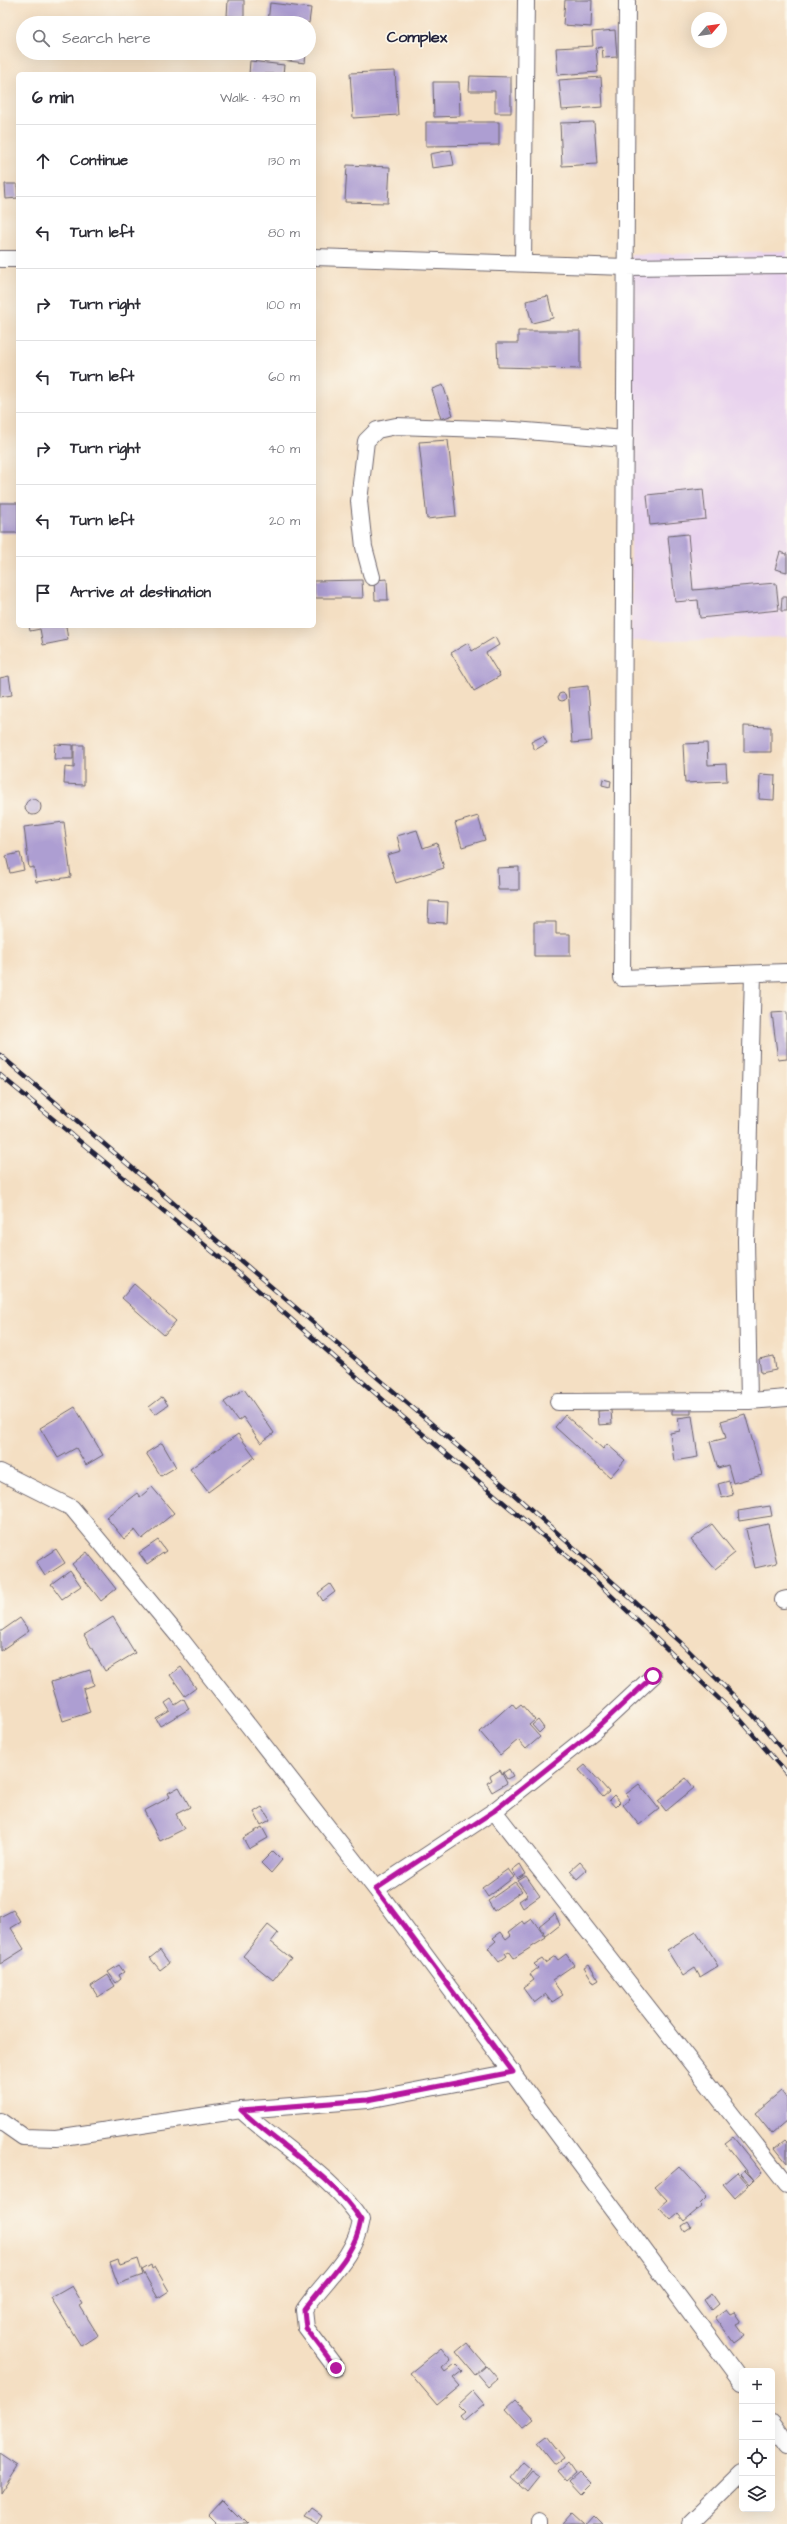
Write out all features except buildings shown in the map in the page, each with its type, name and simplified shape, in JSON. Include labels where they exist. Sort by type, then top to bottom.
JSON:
[{"type":"street","points":[[524,263],[526,0]]},
{"type":"street","points":[[627,0],[622,978],[787,972]]},
{"type":"street","points":[[316,257],[626,267],[787,265]]},
{"type":"street","points":[[0,259],[16,259]]},
{"type":"street","points":[[372,577],[364,548],[359,501],[366,441],[377,430],[396,426],[514,430],[624,439]]},
{"type":"street","points":[[749,1400],[746,1242],[753,974]]},
{"type":"street","points":[[558,1402],[749,1400],[787,1398]]},
{"type":"street","points":[[0,1472],[72,1508],[180,1638],[376,1889],[739,2378]]},
{"type":"street","points":[[376,1889],[494,1811],[594,1731],[653,1676]]},
{"type":"street","points":[[494,1811],[787,2185]]},
{"type":"street","points":[[0,2121],[23,2137],[56,2138],[241,2110],[368,2100],[513,2072]]},
{"type":"street","points":[[241,2110],[267,2134],[331,2184],[352,2205],[361,2220],[358,2236],[351,2252],[304,2310],[306,2328],[336,2368]]},
{"type":"street","points":[[690,2524],[739,2476]]},
{"type":"shaded area","points":[[787,251],[787,637],[631,641],[631,255]]},
{"type":"railway","points":[[0,1055],[509,1490],[681,1643],[754,1716],[787,1755]]},
{"type":"railway","points":[[0,1075],[242,1276],[398,1413],[595,1580],[739,1718],[787,1774]]},
{"type":"district","name":"Complex","points":[[417,36]]},
{"type":"route","points":[[336,2368],[306,2328],[304,2310],[316,2292],[351,2252],[358,2236],[361,2220],[352,2205],[331,2184],[267,2134],[241,2110],[368,2100],[513,2072],[376,1889],[494,1811],[594,1731],[653,1676]]}]
